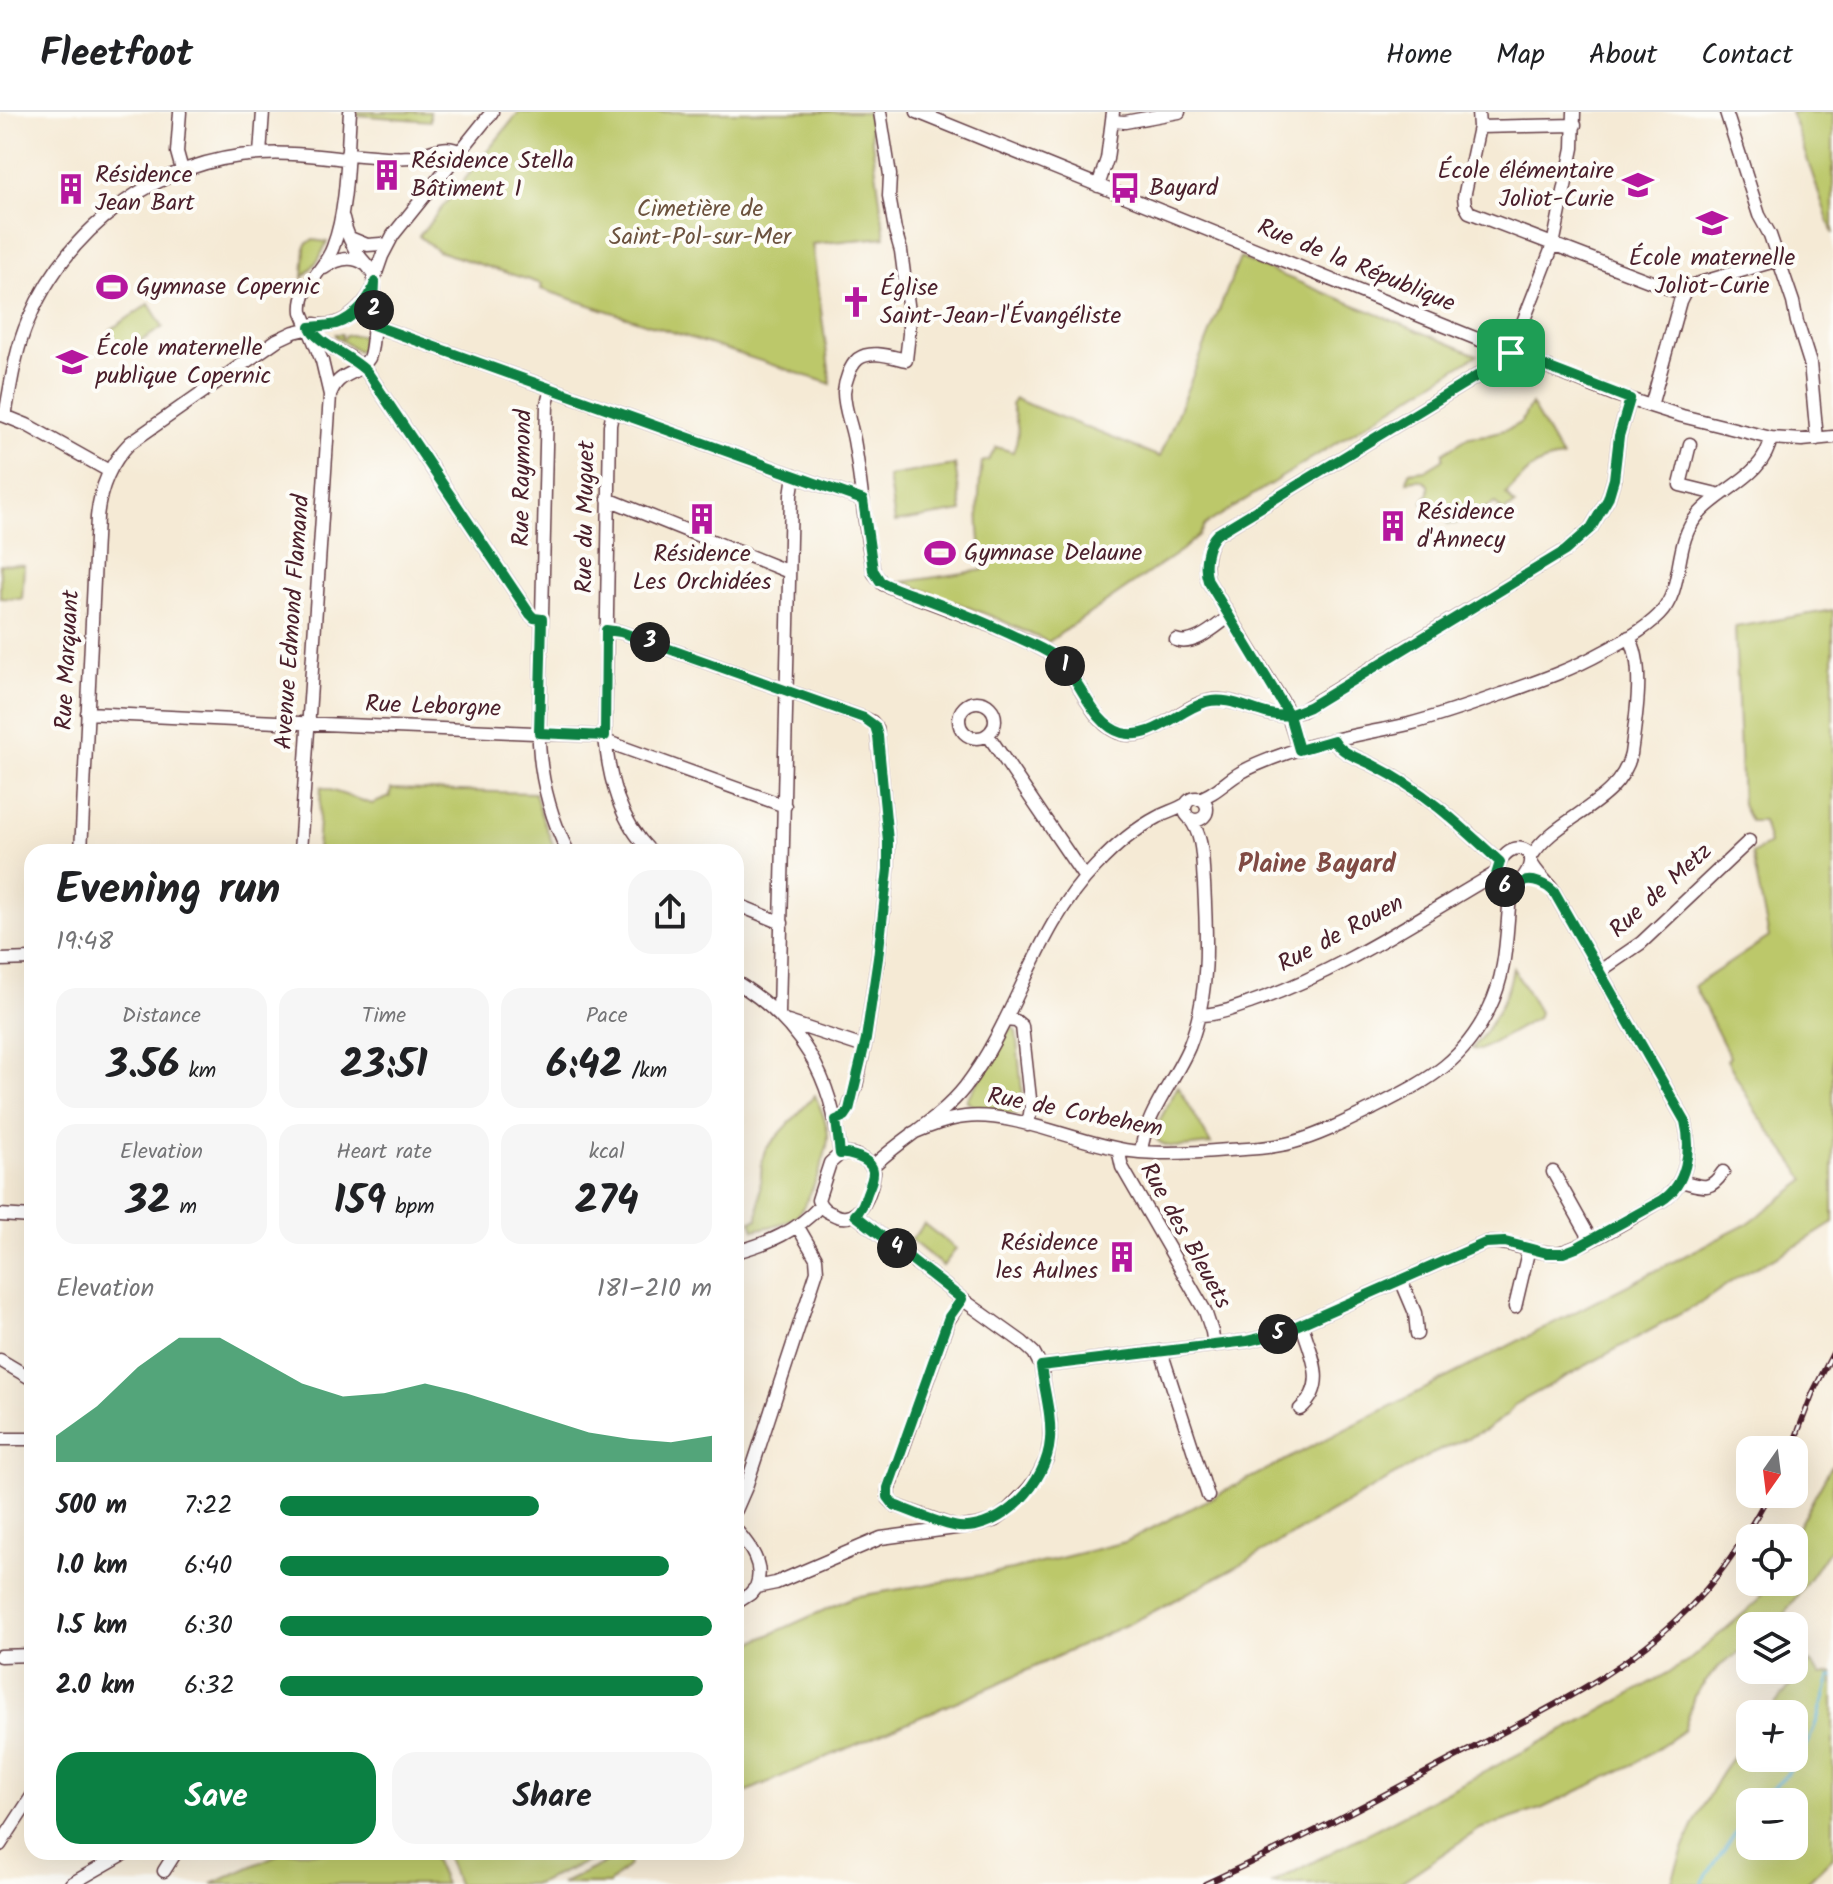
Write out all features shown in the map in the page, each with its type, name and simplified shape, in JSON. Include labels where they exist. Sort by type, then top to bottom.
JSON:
[{"type":"street","points":[[180,112],[177,152],[182,170]]},
{"type":"street","points":[[260,154],[263,112]]},
{"type":"street","points":[[350,112],[342,212],[333,248],[304,293],[311,322],[362,366],[530,614],[542,619]]},
{"type":"street","points":[[284,335],[295,321],[339,322],[356,311],[370,295],[382,256],[393,235],[492,112]]},
{"type":"street","points":[[880,112],[890,179],[889,196],[908,302],[909,334],[906,360],[876,354],[863,356],[854,364],[844,393],[853,433],[873,570],[877,579],[893,588],[970,616],[1048,652],[1066,667],[1103,722],[1113,730],[1134,735],[1213,700],[1269,715],[1289,715],[1309,707],[1565,551],[1599,517],[1611,491],[1619,436],[1630,399]]},
{"type":"street","name":"Rue de la République","points":[[917,112],[1630,399],[1771,438],[1796,440],[1833,437]]},
{"type":"street","points":[[1098,186],[1107,159],[1112,117],[1125,122],[1179,112]]},
{"type":"street","points":[[1478,112],[1479,127],[1464,197],[1466,207],[1476,215],[1683,294]]},
{"type":"street","points":[[1726,112],[1759,215],[1770,235],[1794,306],[1810,363],[1817,439]]},
{"type":"street","points":[[1299,750],[1289,715],[1208,581],[1209,547],[1217,534],[1495,365],[1508,351],[1553,245],[1572,156],[1575,118],[1479,127]]},
{"type":"street","points":[[311,322],[284,335],[130,443],[109,471],[35,429],[2,415],[25,331],[39,298],[59,267],[91,230],[122,203],[149,186],[182,170],[216,160],[260,154],[410,157],[447,147],[460,152]]},
{"type":"street","points":[[330,395],[338,380],[362,366],[371,352],[373,325],[374,281],[371,271],[360,260],[349,238],[342,212]]},
{"type":"street","points":[[320,271],[336,261],[360,260],[393,235]]},
{"type":"street","points":[[349,238],[367,245],[381,244]]},
{"type":"street","points":[[1651,406],[1683,294],[1688,287],[1778,260]]},
{"type":"street","name":"Avenue Edmond Flamand","points":[[300,844],[330,395],[311,322]]},
{"type":"street","points":[[373,325],[863,500]]},
{"type":"street","name":"Rue Raymond","points":[[551,389],[547,402],[539,733],[544,782],[554,820],[564,844]]},
{"type":"street","name":"Rue du Muguet","points":[[613,411],[608,499],[605,738],[618,801],[629,825],[644,844]]},
{"type":"street","points":[[872,1167],[940,1114],[963,1089],[985,1057],[1049,932],[1085,878],[1114,849],[1156,818],[1207,796],[1241,772],[1299,750],[1421,721],[1529,685],[1578,665],[1629,637],[1653,621],[1668,604],[1677,583],[1682,546],[1700,513],[1758,467],[1771,438]]},
{"type":"street","points":[[1690,444],[1680,485],[1721,495]]},
{"type":"street","name":"Rue Marquant","points":[[81,844],[97,517],[101,492],[109,471]]},
{"type":"street","points":[[783,1018],[789,572],[794,475]]},
{"type":"street","points":[[608,499],[789,572]]},
{"type":"street","points":[[1176,640],[1182,643],[1191,641],[1230,616]]},
{"type":"street","points":[[606,630],[621,632],[867,719],[875,726],[889,861],[864,1047],[849,1110],[836,1120]]},
{"type":"street","points":[[1518,885],[1536,849],[1617,784],[1627,767],[1632,747],[1638,671],[1636,651],[1629,637]]},
{"type":"street","name":"Rue Leborgne","points":[[87,713],[605,738],[785,806]]},
{"type":"street","points":[[988,735],[1085,878]]},
{"type":"street","points":[[1334,740],[1343,751],[1385,771],[1430,800],[1498,867]]},
{"type":"street","points":[[1192,801],[1205,803],[1202,854]]},
{"type":"street","points":[[1141,1152],[1145,1130],[1186,1053],[1199,1015],[1206,976],[1202,854],[1198,831],[1185,812],[1192,801]]},
{"type":"street","points":[[1190,819],[1200,819],[1206,811]]},
{"type":"street","name":"Rue de Metz","points":[[1600,971],[1647,938],[1749,841]]},
{"type":"street","points":[[1041,1366],[1264,1338],[1302,1325],[1485,1243],[1505,1242],[1547,1253],[1563,1253],[1667,1198],[1680,1181],[1687,1155],[1687,1128],[1679,1110],[1554,892],[1534,868],[1525,849],[1515,847],[1509,851],[1498,867],[1497,879],[1502,885],[1510,888],[1539,883],[1554,892]]},
{"type":"street","name":"Rue de Rouen","points":[[1199,1015],[1237,1007],[1311,979],[1498,867]]},
{"type":"street","name":"Rue de Corbehem","points":[[913,1133],[966,1116],[991,1117],[1141,1152],[1188,1153],[1267,1148],[1293,1143],[1349,1120],[1434,1076],[1466,1045],[1492,1002],[1504,963],[1510,896],[1518,885]]},
{"type":"street","points":[[744,907],[782,923]]},
{"type":"street","points":[[0,960],[24,959]]},
{"type":"street","points":[[744,987],[783,1018],[815,1063],[836,1120],[840,1154]]},
{"type":"street","points":[[783,1018],[864,1047]]},
{"type":"street","points":[[1005,1020],[1016,1021],[1022,1026],[1031,1103],[1028,1125]]},
{"type":"street","name":"Rue des Bleuets","points":[[1118,1149],[1122,1167],[1205,1311],[1214,1345]]},
{"type":"street","points":[[840,1154],[864,1159],[872,1167],[872,1181],[862,1207],[855,1215],[842,1217],[820,1206],[818,1197],[830,1163],[840,1154]]},
{"type":"street","points":[[1553,1172],[1591,1240]]},
{"type":"street","points":[[1680,1181],[1708,1187],[1723,1172]]},
{"type":"street","points":[[744,1249],[798,1227],[820,1206]]},
{"type":"street","points":[[0,1215],[24,1216]]},
{"type":"street","points":[[744,1597],[756,1587],[776,1583],[886,1537],[989,1522],[1007,1511],[1029,1488],[1047,1458],[1050,1421],[1041,1366],[1034,1353],[855,1215]]},
{"type":"street","points":[[744,1493],[817,1271],[816,1258],[798,1227]]},
{"type":"street","points":[[1515,1307],[1529,1248]]},
{"type":"street","points":[[1401,1280],[1415,1313],[1417,1334]]},
{"type":"street","points":[[958,1527],[894,1505],[888,1497],[888,1488],[949,1317],[962,1299]]},
{"type":"street","points":[[1300,1409],[1310,1400],[1317,1382],[1302,1325]]},
{"type":"street","points":[[1161,1351],[1208,1496]]},
{"type":"street","points":[[0,1360],[24,1374]]},
{"type":"street","points":[[0,1439],[24,1439]]},
{"type":"street","points":[[744,1540],[758,1565],[756,1587]]},
{"type":"street","points":[[0,1656],[24,1655]]},
{"type":"street","points":[[0,1845],[24,1808]]},
{"type":"street","points":[[71,1884],[113,1860]]},
{"type":"street","points":[[164,1871],[171,1860]]},
{"type":"green space","points":[[357,112],[430,112],[430,121],[357,115]]},
{"type":"green space","name":"Cimetière de Saint-Pol-sur-Mer","points":[[519,112],[868,112],[885,237],[812,244],[831,384],[541,289],[542,284],[438,251],[419,236]]},
{"type":"green space","points":[[1791,112],[1833,112],[1833,234],[1829,223]]},
{"type":"green space","points":[[313,240],[327,242],[319,259],[303,278],[305,247]]},
{"type":"green space","points":[[1240,258],[1477,355],[1205,525],[1182,550],[1048,642],[903,582],[984,570],[978,516],[982,462],[989,460],[996,447],[1013,452],[1018,434],[1011,405],[1015,399],[1160,457]]},
{"type":"green space","points":[[149,304],[163,327],[124,352],[110,330]]},
{"type":"green space","points":[[342,334],[342,338],[362,335],[361,351],[335,336]]},
{"type":"green space","points":[[1531,404],[1562,458],[1537,465],[1525,475],[1506,494],[1515,505],[1503,512],[1495,503],[1455,524],[1448,524],[1443,512],[1428,510],[1423,502],[1429,493],[1429,485],[1418,480],[1407,482],[1409,472],[1425,470],[1443,459],[1443,453],[1469,437],[1511,428],[1521,422]]},
{"type":"green space","points":[[955,465],[962,511],[895,522],[888,476]]},
{"type":"green space","points":[[0,564],[24,565],[22,599],[0,598]]},
{"type":"green space","points":[[1833,610],[1833,1223],[1738,1277],[1702,1302],[1514,1405],[1507,1415],[1485,1430],[1432,1454],[1143,1617],[995,1685],[744,1793],[744,1646],[853,1597],[1012,1570],[1125,1542],[1747,1224],[1806,1180],[1756,1112],[1727,1060],[1730,1057],[1694,986],[1769,937],[1752,854],[1769,844],[1763,821],[1750,821],[1742,805],[1735,627]]},
{"type":"green space","points":[[321,787],[372,804],[390,797],[391,789],[535,793],[553,844],[317,844]]},
{"type":"green space","points":[[1513,968],[1539,1012],[1537,1018],[1480,1050],[1472,1049],[1498,1011]]},
{"type":"green space","points":[[1011,1026],[1016,1031],[1023,1101],[1015,1114],[989,1111],[966,1100]]},
{"type":"green space","points":[[1178,1086],[1211,1144],[1175,1147],[1157,1140],[1156,1127]]},
{"type":"green space","points":[[815,1095],[828,1137],[825,1155],[811,1192],[795,1217],[754,1230],[751,1221],[758,1219],[765,1150]]},
{"type":"green space","points":[[924,1224],[956,1249],[943,1266],[911,1240]]},
{"type":"green space","points":[[1833,1463],[1833,1545],[1808,1580],[1808,1524],[1800,1524]]},
{"type":"green space","points":[[1760,1596],[1797,1596],[1786,1612],[1745,1612]]},
{"type":"green space","points":[[1736,1620],[1736,1654],[1717,1668],[1694,1696],[1684,1730],[1634,1764],[1543,1808],[1480,1829],[1398,1884],[1271,1884],[1593,1715],[1687,1662]]},
{"type":"green space","points":[[1810,1662],[1821,1675],[1833,1673],[1833,1857],[1805,1884],[1671,1884],[1703,1805],[1736,1752],[1736,1772],[1808,1772],[1808,1700],[1779,1700],[1792,1684],[1808,1684]]},
{"type":"green space","points":[[265,1860],[434,1860],[445,1884],[212,1884]]},
{"type":"green space","points":[[448,1860],[591,1860],[536,1884],[457,1884]]},
{"type":"green space","points":[[610,1860],[629,1860],[629,1865],[609,1884],[561,1884]]},
{"type":"waterway","points":[[1772,1788],[1787,1774],[1804,1749],[1830,1677],[1833,1677]]},
{"type":"waterway","points":[[1701,1884],[1736,1832]]},
{"type":"railway","points":[[1796,1436],[1813,1392],[1833,1353]]},
{"type":"railway","points":[[1205,1884],[1325,1825],[1604,1676],[1662,1633],[1689,1608],[1723,1568],[1761,1508]]},
{"type":"place","name":"Résidence Stella Bâtiment 1","points":[[387,175]]},
{"type":"place","name":"École élémentaire Joliot-Curie","points":[[1638,185]]},
{"type":"place","name":"Bayard","points":[[1125,188]]},
{"type":"place","name":"Résidence Jean Bart","points":[[71,189]]},
{"type":"place","name":"École maternelle Joliot-Curie","points":[[1712,223]]},
{"type":"place","name":"Gymnase Copernic","points":[[112,287]]},
{"type":"place","name":"Église Saint-Jean-l'Évangéliste","points":[[856,302]]},
{"type":"place","name":"École maternelle publique Copernic","points":[[72,362]]},
{"type":"place","name":"Résidence Les Orchidées","points":[[702,519]]},
{"type":"place","name":"Résidence d'Annecy","points":[[1393,526]]},
{"type":"place","name":"Gymnase Delaune","points":[[940,553]]},
{"type":"place","name":"Résidence les Aulnes","points":[[1122,1257]]},
{"type":"district","name":"Plaine Bayard","points":[[1317,865]]},
{"type":"route","points":[[1511,353],[1505,350],[1495,365],[1212,539],[1206,569],[1208,581],[1289,715],[1269,715],[1213,700],[1134,735],[1116,731],[1103,722],[1066,667],[1048,652],[970,616],[893,588],[877,579],[863,500],[373,325],[375,282],[367,299],[349,317],[336,324],[310,327],[314,337],[351,358],[368,373],[530,614],[542,619],[539,733],[605,736],[606,630],[621,632],[864,718],[875,726],[888,841],[888,869],[861,1067],[849,1110],[836,1120],[840,1154],[864,1159],[873,1169],[862,1207],[855,1215],[962,1299],[949,1317],[888,1488],[888,1497],[894,1505],[958,1527],[984,1524],[1011,1508],[1039,1474],[1048,1453],[1050,1421],[1041,1366],[1247,1341],[1278,1334],[1485,1243],[1505,1242],[1547,1253],[1566,1252],[1661,1201],[1678,1186],[1687,1155],[1685,1121],[1554,892],[1539,883],[1521,882],[1512,888],[1502,885],[1496,875],[1500,862],[1445,812],[1407,784],[1343,751],[1334,740],[1299,750],[1289,715],[1309,707],[1565,551],[1599,517],[1613,485],[1617,442],[1630,399],[1511,353]]}]
